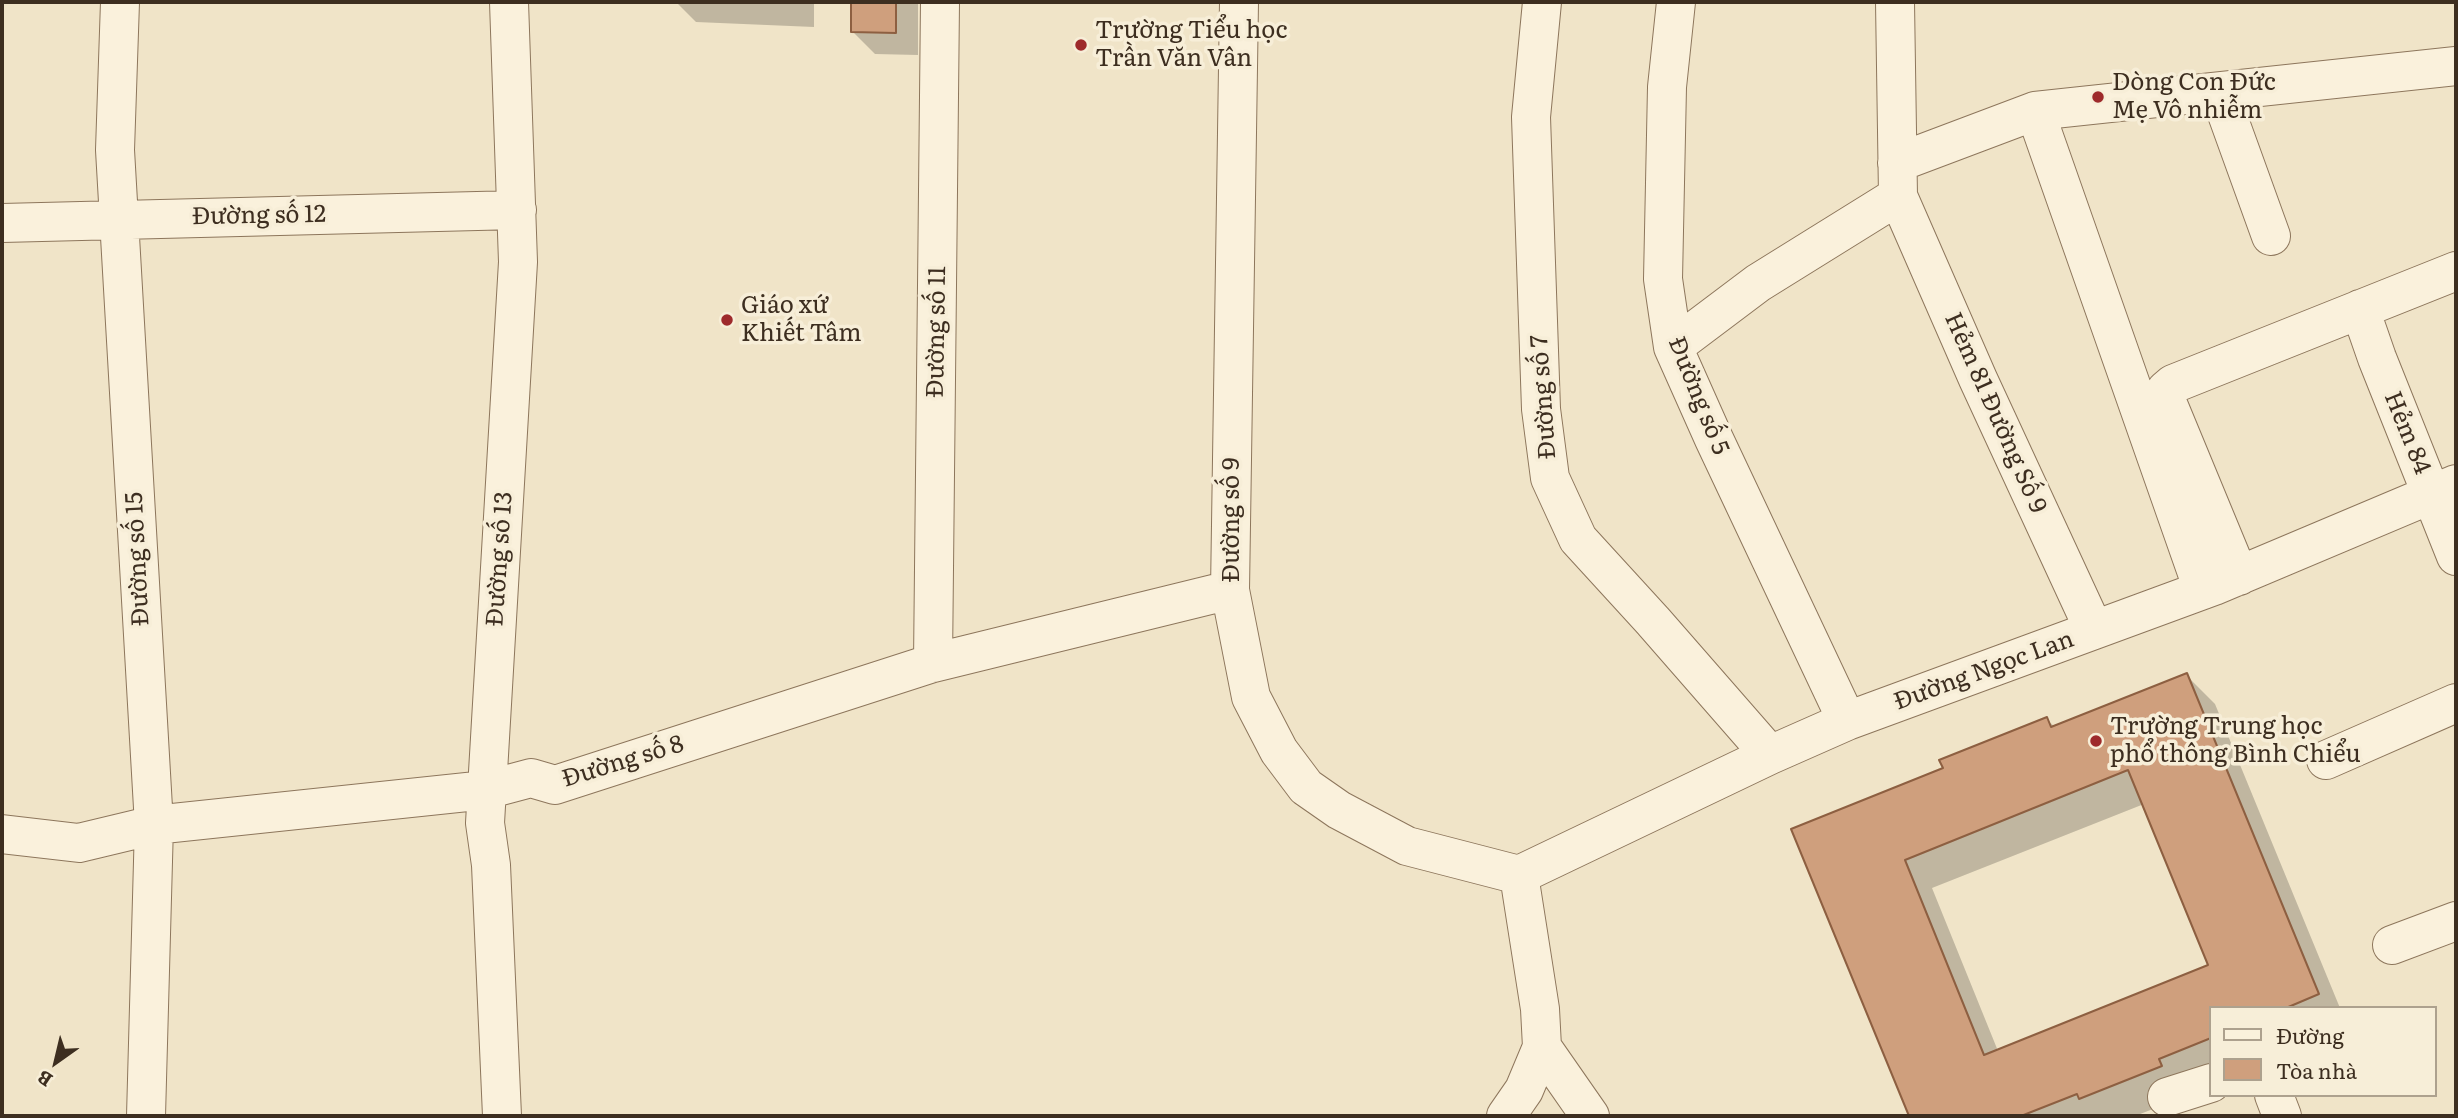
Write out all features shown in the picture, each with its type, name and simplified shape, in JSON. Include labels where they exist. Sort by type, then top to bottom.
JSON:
[{"type":"street","name":"Đường số 15","points":[[120,2],[115,150],[153,825],[146,1116]]},
{"type":"street","name":"Đường số 13","points":[[502,1116],[491,865],[485,823],[519,261],[509,2]]},
{"type":"street","name":"Đường số 11","points":[[933,663],[940,2]]},
{"type":"street","name":"Đường số 9","points":[[1238,2],[1230,590],[1251,697],[1279,751],[1306,787],[1339,810],[1407,846],[1519,875]]},
{"type":"street","name":"Đường số 7","points":[[1542,2],[1531,117],[1541,409],[1550,478],[1578,539],[1770,755]]},
{"type":"street","name":"Đường số 5","points":[[1676,2],[1667,87],[1663,279],[1673,347],[1847,721]]},
{"type":"street","points":[[1895,2],[1897,179]]},
{"type":"street","points":[[1673,347],[1897,179],[2035,111],[2456,66]]},
{"type":"street","points":[[2219,92],[2271,236]]},
{"type":"street","points":[[2035,111],[2219,584]]},
{"type":"street","name":"Hẻm 81 Đường Số 9","points":[[1897,179],[1978,379],[2094,630]]},
{"type":"street","name":"Đường số 12","points":[[2,223],[517,210]]},
{"type":"street","points":[[2219,584],[2165,397],[2166,390],[2173,384],[2456,271]]},
{"type":"street","name":"Hẻm 84","points":[[2360,309],[2377,358],[2444,489],[2456,556]]},
{"type":"street","name":"Đường Ngọc Lan","points":[[1519,875],[1847,721],[2219,584],[2444,489]]},
{"type":"street","name":"Đường số 8","points":[[2,834],[79,843],[153,825],[486,790],[531,778],[555,785],[933,663],[1230,590]]},
{"type":"street","points":[[2326,760],[2456,703]]},
{"type":"street","points":[[1506,1116],[1524,1090],[1542,1047],[1540,1009],[1519,875]]},
{"type":"street","points":[[2392,945],[2456,920]]},
{"type":"street","points":[[1542,1047],[1590,1116]]},
{"type":"street","points":[[2167,1097],[2210,1083]]},
{"type":"street","points":[[2275,1097],[2282,1116]]},
{"type":"building","points":[[851,2],[896,2],[896,33],[851,32]]},
{"type":"building","points":[[2187,673],[2319,994],[2291,1006],[2210,1006],[2210,1038],[2159,1059],[2162,1066],[2079,1099],[2077,1094],[2021,1116],[1909,1116],[1791,829],[1943,768],[1939,760],[2047,717],[2051,727]],"holes":[[[2128,770],[2208,965],[1984,1055],[1905,860]]]},
{"type":"place","name":"Trường Tiểu học Trần Văn Vân","points":[[1081,45]]},
{"type":"place","name":"Dòng Con Đức Mẹ Vô nhiễm","points":[[2098,97]]},
{"type":"place","name":"Giáo xứ Khiết Tâm","points":[[727,320]]},
{"type":"place","name":"Trường Trung học phổ thông Bình Chiểu","points":[[2096,741]]}]
